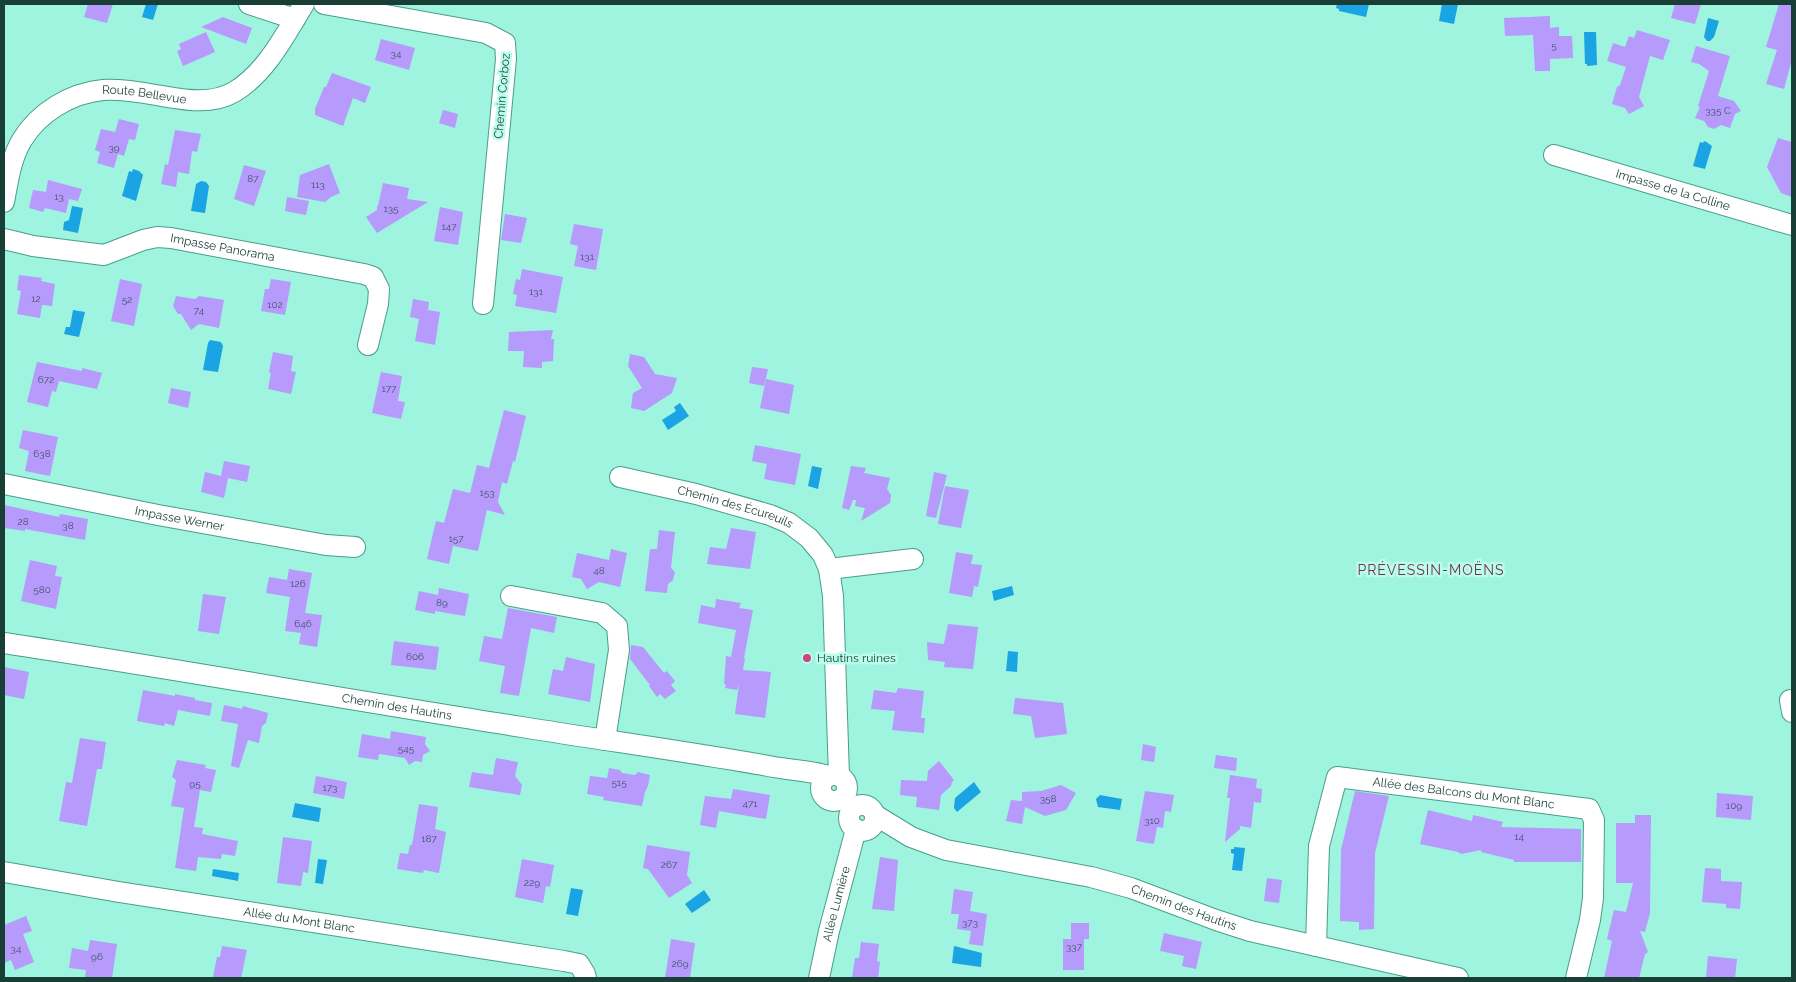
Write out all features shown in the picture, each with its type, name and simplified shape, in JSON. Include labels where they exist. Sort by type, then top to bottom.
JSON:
[{"type":"street","points":[[249,4],[299,11]]},
{"type":"street","name":"Chemin Corboz","points":[[324,4],[486,33],[505,43],[506,58],[483,304]]},
{"type":"street","name":"Route Bellevue","points":[[4,202],[13,160],[22,140],[40,118],[59,104],[81,95],[104,90],[137,92],[194,101],[216,99],[233,93],[250,80],[278,46],[299,11]]},
{"type":"street","name":"Impasse de la Colline","points":[[1554,155],[1792,225]]},
{"type":"street","name":"Impasse Panorama","points":[[4,238],[33,246],[104,254],[143,240],[157,237],[171,238],[364,274],[373,277],[379,289],[378,304],[368,345]]},
{"type":"street","name":"Chemin des Écureuils","points":[[620,477],[696,494],[770,515],[790,523],[809,538],[823,555],[829,569],[834,605],[834,786]]},
{"type":"street","name":"Impasse Werner","points":[[4,484],[158,515],[326,545],[355,547]]},
{"type":"street","points":[[829,569],[913,559]]},
{"type":"street","points":[[510,596],[602,613],[617,626],[619,650],[605,740]]},
{"type":"street","name":"Chemin des Hautins","points":[[4,643],[788,770],[834,786],[862,820],[946,850],[1099,879],[1131,888],[1216,920],[1250,930],[1458,978]]},
{"type":"street","name":"Allée des Balcons du Mont Blanc","points":[[1316,946],[1319,846],[1337,777],[1589,810],[1594,820],[1593,898],[1590,920],[1576,978]]},
{"type":"street","name":"Allée Lumière","points":[[819,978],[827,939],[862,820]]},
{"type":"street","name":"Allée du Mont Blanc","points":[[4,872],[119,892],[564,961],[579,964],[586,978]]},
{"type":"water","points":[[146,4],[158,4],[153,20],[142,17]]},
{"type":"water","points":[[1337,4],[1369,4],[1366,17],[1339,11],[1336,8]]},
{"type":"water","points":[[1442,4],[1458,4],[1454,24],[1439,21]]},
{"type":"water","points":[[1708,18],[1719,21],[1714,37],[1710,41],[1707,41],[1704,37]]},
{"type":"water","points":[[1584,32],[1596,32],[1597,65],[1587,66],[1585,64]]},
{"type":"water","points":[[1705,141],[1712,146],[1705,169],[1693,166],[1700,142]]},
{"type":"water","points":[[133,169],[143,175],[136,201],[122,196],[129,171],[132,172]]},
{"type":"water","points":[[201,181],[206,182],[209,186],[205,213],[191,211],[196,184]]},
{"type":"water","points":[[72,206],[83,208],[78,233],[63,230],[64,222],[69,220]]},
{"type":"water","points":[[73,310],[85,312],[79,337],[64,334],[66,327],[70,327]]},
{"type":"water","points":[[210,340],[221,342],[223,346],[218,372],[203,370]]},
{"type":"water","points":[[680,403],[689,416],[668,430],[662,420],[676,411],[674,407]]},
{"type":"water","points":[[812,466],[822,468],[818,489],[808,486]]},
{"type":"water","points":[[1012,586],[1014,595],[994,601],[992,591]]},
{"type":"water","points":[[1008,651],[1018,652],[1017,672],[1006,671]]},
{"type":"water","points":[[974,782],[981,792],[957,812],[954,808],[955,798]]},
{"type":"water","points":[[1100,795],[1122,799],[1120,810],[1098,807],[1096,799]]},
{"type":"water","points":[[295,803],[321,808],[319,822],[292,817]]},
{"type":"water","points":[[1234,847],[1245,848],[1242,871],[1232,870],[1234,854],[1231,853],[1231,849],[1234,849]]},
{"type":"water","points":[[318,859],[327,860],[323,884],[315,883]]},
{"type":"water","points":[[213,869],[239,873],[238,881],[212,876]]},
{"type":"water","points":[[571,888],[583,890],[578,916],[566,914]]},
{"type":"water","points":[[704,890],[711,900],[692,913],[685,904]]},
{"type":"water","points":[[954,946],[982,953],[981,967],[952,963]]},
{"type":"building","points":[[88,4],[113,4],[107,23],[84,17]]},
{"type":"building","points":[[1675,4],[1701,4],[1695,24],[1671,18]]},
{"type":"building","points":[[1779,4],[1792,4],[1792,59],[1784,89],[1766,84],[1777,50],[1766,47]]},
{"type":"building","points":[[1550,16],[1550,28],[1559,27],[1559,36],[1572,36],[1573,58],[1550,59],[1550,71],[1535,71],[1533,35],[1505,36],[1504,18]]},
{"type":"building","points":[[223,17],[252,28],[246,44],[201,27]]},
{"type":"building","points":[[1637,30],[1670,40],[1663,60],[1650,56],[1639,97],[1644,106],[1629,114],[1625,108],[1612,104],[1626,67],[1607,61],[1613,43],[1625,47],[1629,36],[1634,38]]},
{"type":"building","points":[[206,32],[215,52],[183,66],[177,51],[181,49],[179,44]]},
{"type":"building","points":[[381,39],[415,48],[409,70],[375,60]]},
{"type":"building","points":[[1696,46],[1730,56],[1718,96],[1734,101],[1741,111],[1735,114],[1730,128],[1721,125],[1714,129],[1708,127],[1704,121],[1695,118],[1700,107],[1698,106],[1709,71],[1699,64],[1691,62]]},
{"type":"building","points":[[332,73],[371,87],[365,103],[353,98],[343,126],[315,115],[315,109]]},
{"type":"building","points":[[443,110],[458,114],[455,128],[439,123]]},
{"type":"building","points":[[119,119],[139,124],[135,140],[129,139],[124,156],[118,154],[114,168],[97,163],[100,152],[95,150],[101,129],[115,132]]},
{"type":"building","points":[[175,130],[201,134],[197,152],[192,151],[189,174],[178,172],[176,187],[161,184],[165,164],[168,165]]},
{"type":"building","points":[[1778,138],[1792,142],[1792,197],[1781,193],[1767,167]]},
{"type":"building","points":[[329,164],[340,193],[325,202],[297,197],[300,175]]},
{"type":"building","points":[[244,165],[266,171],[254,206],[234,199]]},
{"type":"building","points":[[48,180],[82,189],[78,201],[69,199],[66,213],[45,208],[43,212],[29,208],[33,190],[46,192]]},
{"type":"building","points":[[383,183],[409,188],[407,199],[428,202],[377,233],[366,217],[377,210]]},
{"type":"building","points":[[287,197],[309,201],[306,215],[285,211]]},
{"type":"building","points":[[440,207],[463,212],[458,245],[434,241]]},
{"type":"building","points":[[505,214],[527,218],[521,243],[501,240]]},
{"type":"building","points":[[574,224],[603,229],[596,270],[574,266],[578,246],[570,244]]},
{"type":"building","points":[[522,269],[563,277],[556,313],[515,306],[517,295],[513,294],[516,279],[520,280]]},
{"type":"building","points":[[19,275],[42,278],[41,281],[55,284],[52,306],[42,305],[40,318],[17,314],[21,291],[17,290]]},
{"type":"building","points":[[120,279],[142,284],[134,326],[111,321]]},
{"type":"building","points":[[271,279],[291,282],[285,315],[261,311],[265,289],[269,289]]},
{"type":"building","points":[[176,296],[195,299],[199,296],[224,300],[219,328],[199,324],[191,330],[181,314],[178,314],[173,306]]},
{"type":"building","points":[[413,299],[429,302],[428,310],[440,312],[435,345],[415,341],[419,319],[410,317]]},
{"type":"building","points":[[553,330],[551,339],[554,339],[553,361],[542,362],[542,368],[523,367],[524,351],[508,351],[509,332]]},
{"type":"building","points":[[273,352],[293,356],[291,371],[296,372],[291,394],[268,389]]},
{"type":"building","points":[[630,354],[644,357],[655,374],[677,378],[672,393],[644,411],[631,408],[633,393],[642,388],[628,366]]},
{"type":"building","points":[[37,362],[82,371],[82,368],[102,373],[97,389],[59,381],[56,392],[52,391],[48,407],[27,402]]},
{"type":"building","points":[[752,367],[768,369],[764,386],[749,383]]},
{"type":"building","points":[[381,372],[402,376],[398,401],[405,402],[401,419],[372,413]]},
{"type":"building","points":[[766,379],[794,385],[789,414],[760,408]]},
{"type":"building","points":[[171,388],[191,392],[188,408],[168,403]]},
{"type":"building","points":[[504,410],[526,416],[515,462],[513,461],[507,484],[502,482],[498,502],[505,515],[487,510],[478,551],[453,546],[449,564],[427,559],[436,521],[444,523],[453,489],[470,493],[477,465],[489,468]]},
{"type":"building","points":[[23,430],[58,437],[50,476],[25,471],[29,451],[19,448]]},
{"type":"building","points":[[755,445],[801,454],[795,485],[764,479],[767,464],[752,461]]},
{"type":"building","points":[[224,461],[250,466],[247,482],[228,478],[224,498],[201,492],[205,472],[221,476]]},
{"type":"building","points":[[851,466],[866,468],[864,473],[890,478],[887,489],[891,495],[890,503],[861,521],[865,508],[855,506],[856,500],[853,500],[849,510],[842,508]]},
{"type":"building","points":[[934,472],[947,475],[936,518],[926,516]]},
{"type":"building","points":[[945,486],[969,490],[961,528],[938,524]]},
{"type":"building","points":[[4,505],[59,517],[60,514],[88,519],[85,540],[25,529],[25,531],[4,528]]},
{"type":"building","points":[[731,528],[756,532],[750,569],[707,564],[710,547],[726,549]]},
{"type":"building","points":[[659,530],[675,532],[671,568],[675,572],[673,580],[668,584],[667,593],[645,591],[650,549],[657,549]]},
{"type":"building","points":[[611,549],[627,553],[620,587],[599,582],[587,589],[581,579],[572,577],[577,553],[609,560]]},
{"type":"building","points":[[956,552],[973,555],[971,564],[982,565],[978,587],[974,586],[972,597],[949,593]]},
{"type":"building","points":[[30,560],[57,566],[55,576],[62,577],[56,609],[21,601]]},
{"type":"building","points":[[289,569],[312,573],[305,613],[322,615],[317,647],[299,644],[301,633],[285,631],[290,597],[266,593],[269,577],[287,580]]},
{"type":"building","points":[[439,588],[469,594],[465,616],[435,611],[435,614],[415,610],[419,591],[438,595]]},
{"type":"building","points":[[203,594],[226,597],[219,634],[198,631]]},
{"type":"building","points":[[716,599],[741,603],[739,608],[753,610],[743,670],[771,672],[765,718],[735,714],[739,684],[737,690],[725,688],[726,684],[724,684],[726,656],[731,657],[736,630],[698,623],[701,605],[715,608]]},
{"type":"building","points":[[508,608],[557,617],[554,633],[531,628],[519,696],[500,693],[505,666],[479,661],[484,636],[502,639]]},
{"type":"building","points":[[948,624],[978,627],[973,669],[944,667],[945,662],[928,660],[927,642],[944,644]]},
{"type":"building","points":[[394,641],[439,647],[436,670],[391,665]]},
{"type":"building","points":[[631,645],[643,647],[664,673],[667,671],[675,681],[671,685],[676,691],[665,699],[660,694],[657,697],[630,659]]},
{"type":"building","points":[[566,657],[595,664],[590,702],[548,694],[553,669],[563,671]]},
{"type":"building","points":[[4,667],[29,672],[24,699],[4,695]]},
{"type":"building","points":[[898,688],[924,691],[921,718],[925,718],[924,733],[892,730],[895,711],[871,709],[874,690],[896,693]]},
{"type":"building","points":[[143,690],[175,696],[175,694],[212,703],[210,716],[178,710],[174,726],[165,723],[164,726],[137,721]]},
{"type":"building","points":[[1015,698],[1063,703],[1067,734],[1035,738],[1031,716],[1013,714]]},
{"type":"building","points":[[224,705],[242,709],[243,706],[268,713],[266,723],[262,726],[259,743],[248,740],[239,768],[231,766],[238,724],[221,721]]},
{"type":"building","points":[[391,731],[426,737],[425,744],[430,751],[423,755],[422,762],[415,761],[409,765],[405,758],[379,754],[378,760],[358,757],[362,734],[390,739]]},
{"type":"building","points":[[80,738],[106,742],[102,769],[97,769],[87,826],[59,821],[66,782],[72,783]]},
{"type":"building","points":[[1143,744],[1156,747],[1154,762],[1141,760]]},
{"type":"building","points":[[1216,755],[1237,758],[1236,771],[1214,768]]},
{"type":"building","points":[[496,758],[518,762],[515,776],[522,785],[520,795],[469,787],[472,772],[493,775]]},
{"type":"building","points":[[177,760],[206,765],[205,768],[216,770],[211,792],[200,790],[194,827],[203,828],[202,834],[238,841],[235,856],[222,854],[221,859],[198,857],[196,871],[175,868],[184,808],[171,806],[176,780],[172,777]]},
{"type":"building","points":[[939,761],[954,780],[951,786],[941,795],[939,810],[916,807],[917,797],[900,795],[901,780],[927,781],[928,771]]},
{"type":"building","points":[[609,768],[620,770],[622,773],[635,775],[638,772],[650,775],[642,806],[603,800],[604,797],[587,794],[590,776],[607,778]]},
{"type":"building","points":[[1230,775],[1257,779],[1256,788],[1262,789],[1261,803],[1254,802],[1251,828],[1240,826],[1240,829],[1225,842],[1230,798],[1227,798]]},
{"type":"building","points":[[316,776],[347,782],[344,799],[313,793]]},
{"type":"building","points":[[1061,785],[1076,793],[1066,810],[1045,816],[1025,807],[1022,824],[1006,821],[1011,800],[1022,801],[1022,792],[1041,791]]},
{"type":"building","points":[[733,789],[770,795],[766,819],[719,811],[716,828],[700,825],[705,796],[731,799]]},
{"type":"building","points":[[1145,791],[1174,795],[1171,812],[1165,811],[1163,828],[1157,827],[1154,844],[1136,841]]},
{"type":"building","points":[[1355,791],[1389,796],[1375,853],[1374,929],[1359,930],[1359,922],[1340,921],[1341,850]]},
{"type":"building","points":[[1717,793],[1753,796],[1751,820],[1716,817]]},
{"type":"building","points":[[419,804],[438,807],[435,829],[446,832],[439,873],[424,870],[423,873],[397,869],[400,853],[408,854],[410,845],[412,845]]},
{"type":"building","points":[[1428,810],[1472,821],[1473,815],[1503,822],[1501,827],[1581,829],[1581,862],[1514,862],[1514,860],[1481,852],[1481,850],[1461,854],[1420,844]]},
{"type":"building","points":[[1635,815],[1651,815],[1650,913],[1645,932],[1640,931],[1648,952],[1645,954],[1639,978],[1604,978],[1612,941],[1607,939],[1614,910],[1626,912],[1633,883],[1616,883],[1616,823],[1635,823]]},
{"type":"building","points":[[283,837],[312,841],[308,873],[303,872],[301,886],[277,883]]},
{"type":"building","points":[[647,845],[690,852],[687,875],[692,883],[669,898],[648,869],[643,868]]},
{"type":"building","points":[[880,857],[898,860],[894,911],[872,909]]},
{"type":"building","points":[[522,859],[554,865],[550,887],[546,886],[543,903],[515,897]]},
{"type":"building","points":[[1705,868],[1721,869],[1721,881],[1742,882],[1740,909],[1726,908],[1726,904],[1702,902]]},
{"type":"building","points":[[1267,878],[1282,880],[1279,903],[1264,901]]},
{"type":"building","points":[[954,889],[973,892],[970,911],[987,914],[983,946],[969,944],[971,931],[957,929],[959,914],[951,914]]},
{"type":"building","points":[[26,916],[32,931],[23,934],[34,962],[15,970],[11,960],[4,963],[4,925]]},
{"type":"building","points":[[1071,923],[1089,923],[1089,939],[1084,939],[1084,970],[1063,970],[1063,939],[1071,939]]},
{"type":"building","points":[[1164,933],[1202,942],[1196,969],[1182,966],[1184,956],[1160,951]]},
{"type":"building","points":[[671,939],[695,943],[690,978],[665,978]]},
{"type":"building","points":[[90,940],[117,944],[112,978],[85,978],[86,970],[69,968],[72,948],[88,951]]},
{"type":"building","points":[[861,942],[879,944],[877,961],[880,962],[878,978],[852,978],[855,958],[859,958]]},
{"type":"building","points":[[222,946],[247,950],[241,978],[213,977],[217,957],[220,957]]},
{"type":"building","points":[[1708,956],[1737,959],[1735,978],[1706,978]]},
{"type":"place","name":"Hautins ruines","points":[[807,658]]},
{"type":"district","name":"PRÉVESSIN-MOËNS","points":[[1431,570]]}]
